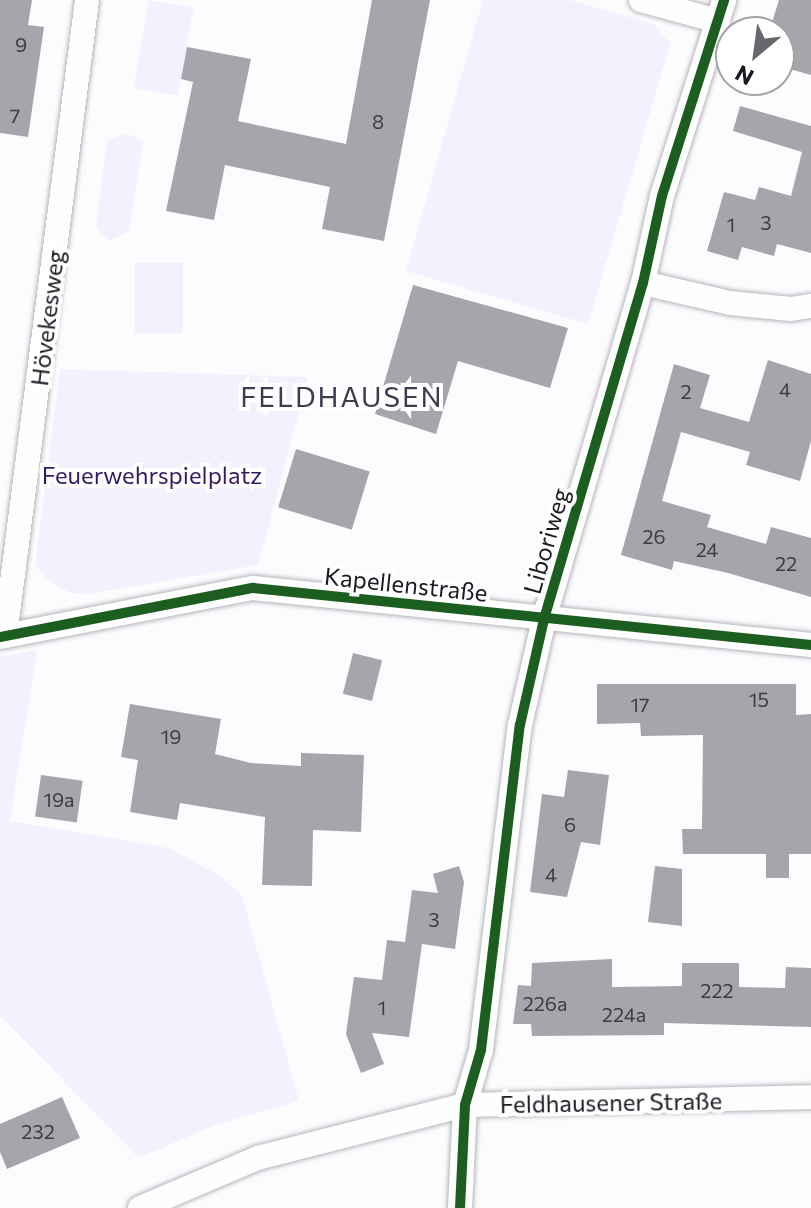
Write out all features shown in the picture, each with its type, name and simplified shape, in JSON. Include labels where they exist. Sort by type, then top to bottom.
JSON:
[{"type":"street","name":"Hövekesweg","points":[[3,637],[87,0]]},
{"type":"street","points":[[641,0],[721,11]]},
{"type":"street","name":"Liboriweg","points":[[460,1208],[465,1105],[481,1050],[520,725],[544,619],[643,283],[662,196],[721,11]]},
{"type":"street","points":[[643,283],[730,303],[791,309],[811,306]]},
{"type":"street","name":"Kapellenstraße","points":[[3,637],[253,588],[811,645]]},
{"type":"street","name":"Feldhausener Straße","points":[[140,1208],[258,1158],[465,1105],[811,1097]]},
{"type":"green space","points":[[149,0],[193,8],[178,95],[134,88]]},
{"type":"green space","points":[[483,0],[569,0],[654,24],[670,44],[588,324],[406,271]]},
{"type":"green space","points":[[127,134],[143,141],[129,232],[108,241],[96,227],[107,140]]},
{"type":"green space","points":[[135,263],[183,263],[183,333],[135,333]]},
{"type":"green space","name":"Feuerwehrspielplatz","points":[[60,369],[308,377],[258,565],[88,594],[71,593],[49,581],[35,565]]},
{"type":"green space","points":[[37,650],[10,821],[168,848],[219,875],[242,896],[299,1101],[217,1124],[139,1158],[0,1015],[0,657]]},
{"type":"building","points":[[0,0],[32,0],[28,25],[44,27],[28,137],[0,133]]},
{"type":"building","points":[[372,0],[430,0],[384,241],[322,229],[330,187],[225,165],[214,220],[166,211],[193,82],[181,79],[187,47],[251,59],[238,121],[346,144]]},
{"type":"building","points":[[779,0],[811,0],[811,75],[795,70],[795,16],[774,16]]},
{"type":"building","points":[[740,106],[811,126],[811,253],[777,244],[774,256],[742,247],[738,260],[707,251],[724,192],[755,200],[759,187],[791,196],[802,152],[733,131]]},
{"type":"building","points":[[413,285],[568,328],[550,388],[458,361],[436,434],[375,414]]},
{"type":"building","points":[[768,360],[811,374],[811,441],[800,481],[746,465],[750,452],[681,432],[662,501],[711,515],[707,527],[766,544],[771,527],[811,538],[811,597],[674,561],[672,570],[621,555],[674,364],[710,375],[700,408],[749,422]]},
{"type":"building","points":[[296,449],[370,472],[352,530],[278,507]]},
{"type":"building","points":[[353,653],[382,660],[372,701],[343,694]]},
{"type":"building","points":[[597,684],[796,684],[796,715],[811,714],[811,854],[789,854],[789,878],[766,878],[766,854],[683,854],[682,829],[702,829],[703,735],[641,736],[640,723],[597,724]]},
{"type":"building","points":[[130,704],[221,719],[215,754],[251,763],[301,766],[301,753],[364,755],[361,832],[313,830],[312,886],[262,885],[265,817],[180,803],[177,820],[130,812],[138,760],[121,757]]},
{"type":"building","points":[[568,770],[609,775],[600,845],[581,842],[567,897],[530,892],[542,794],[564,797]]},
{"type":"building","points":[[41,775],[83,781],[77,822],[35,817]]},
{"type":"building","points":[[459,866],[464,882],[455,949],[422,944],[409,1037],[372,1033],[384,1064],[361,1073],[346,1034],[354,977],[382,980],[387,940],[405,942],[412,890],[438,893],[433,874]]},
{"type":"building","points":[[655,866],[682,869],[682,926],[648,922]]},
{"type":"building","points":[[612,959],[612,987],[682,986],[682,963],[739,963],[739,987],[785,988],[786,967],[811,968],[811,1027],[664,1023],[664,1035],[532,1036],[531,1024],[513,1024],[518,985],[531,986],[532,963]]},
{"type":"building","points":[[62,1097],[80,1138],[7,1169],[0,1152],[0,1124]]},
{"type":"cycle path","points":[[460,1208],[465,1105],[481,1050],[520,725],[544,619],[643,283],[662,196],[724,0]]},
{"type":"cycle path","points":[[0,637],[253,588],[811,645]]},
{"type":"district","name":"FELDHAUSEN","points":[[342,396]]}]
